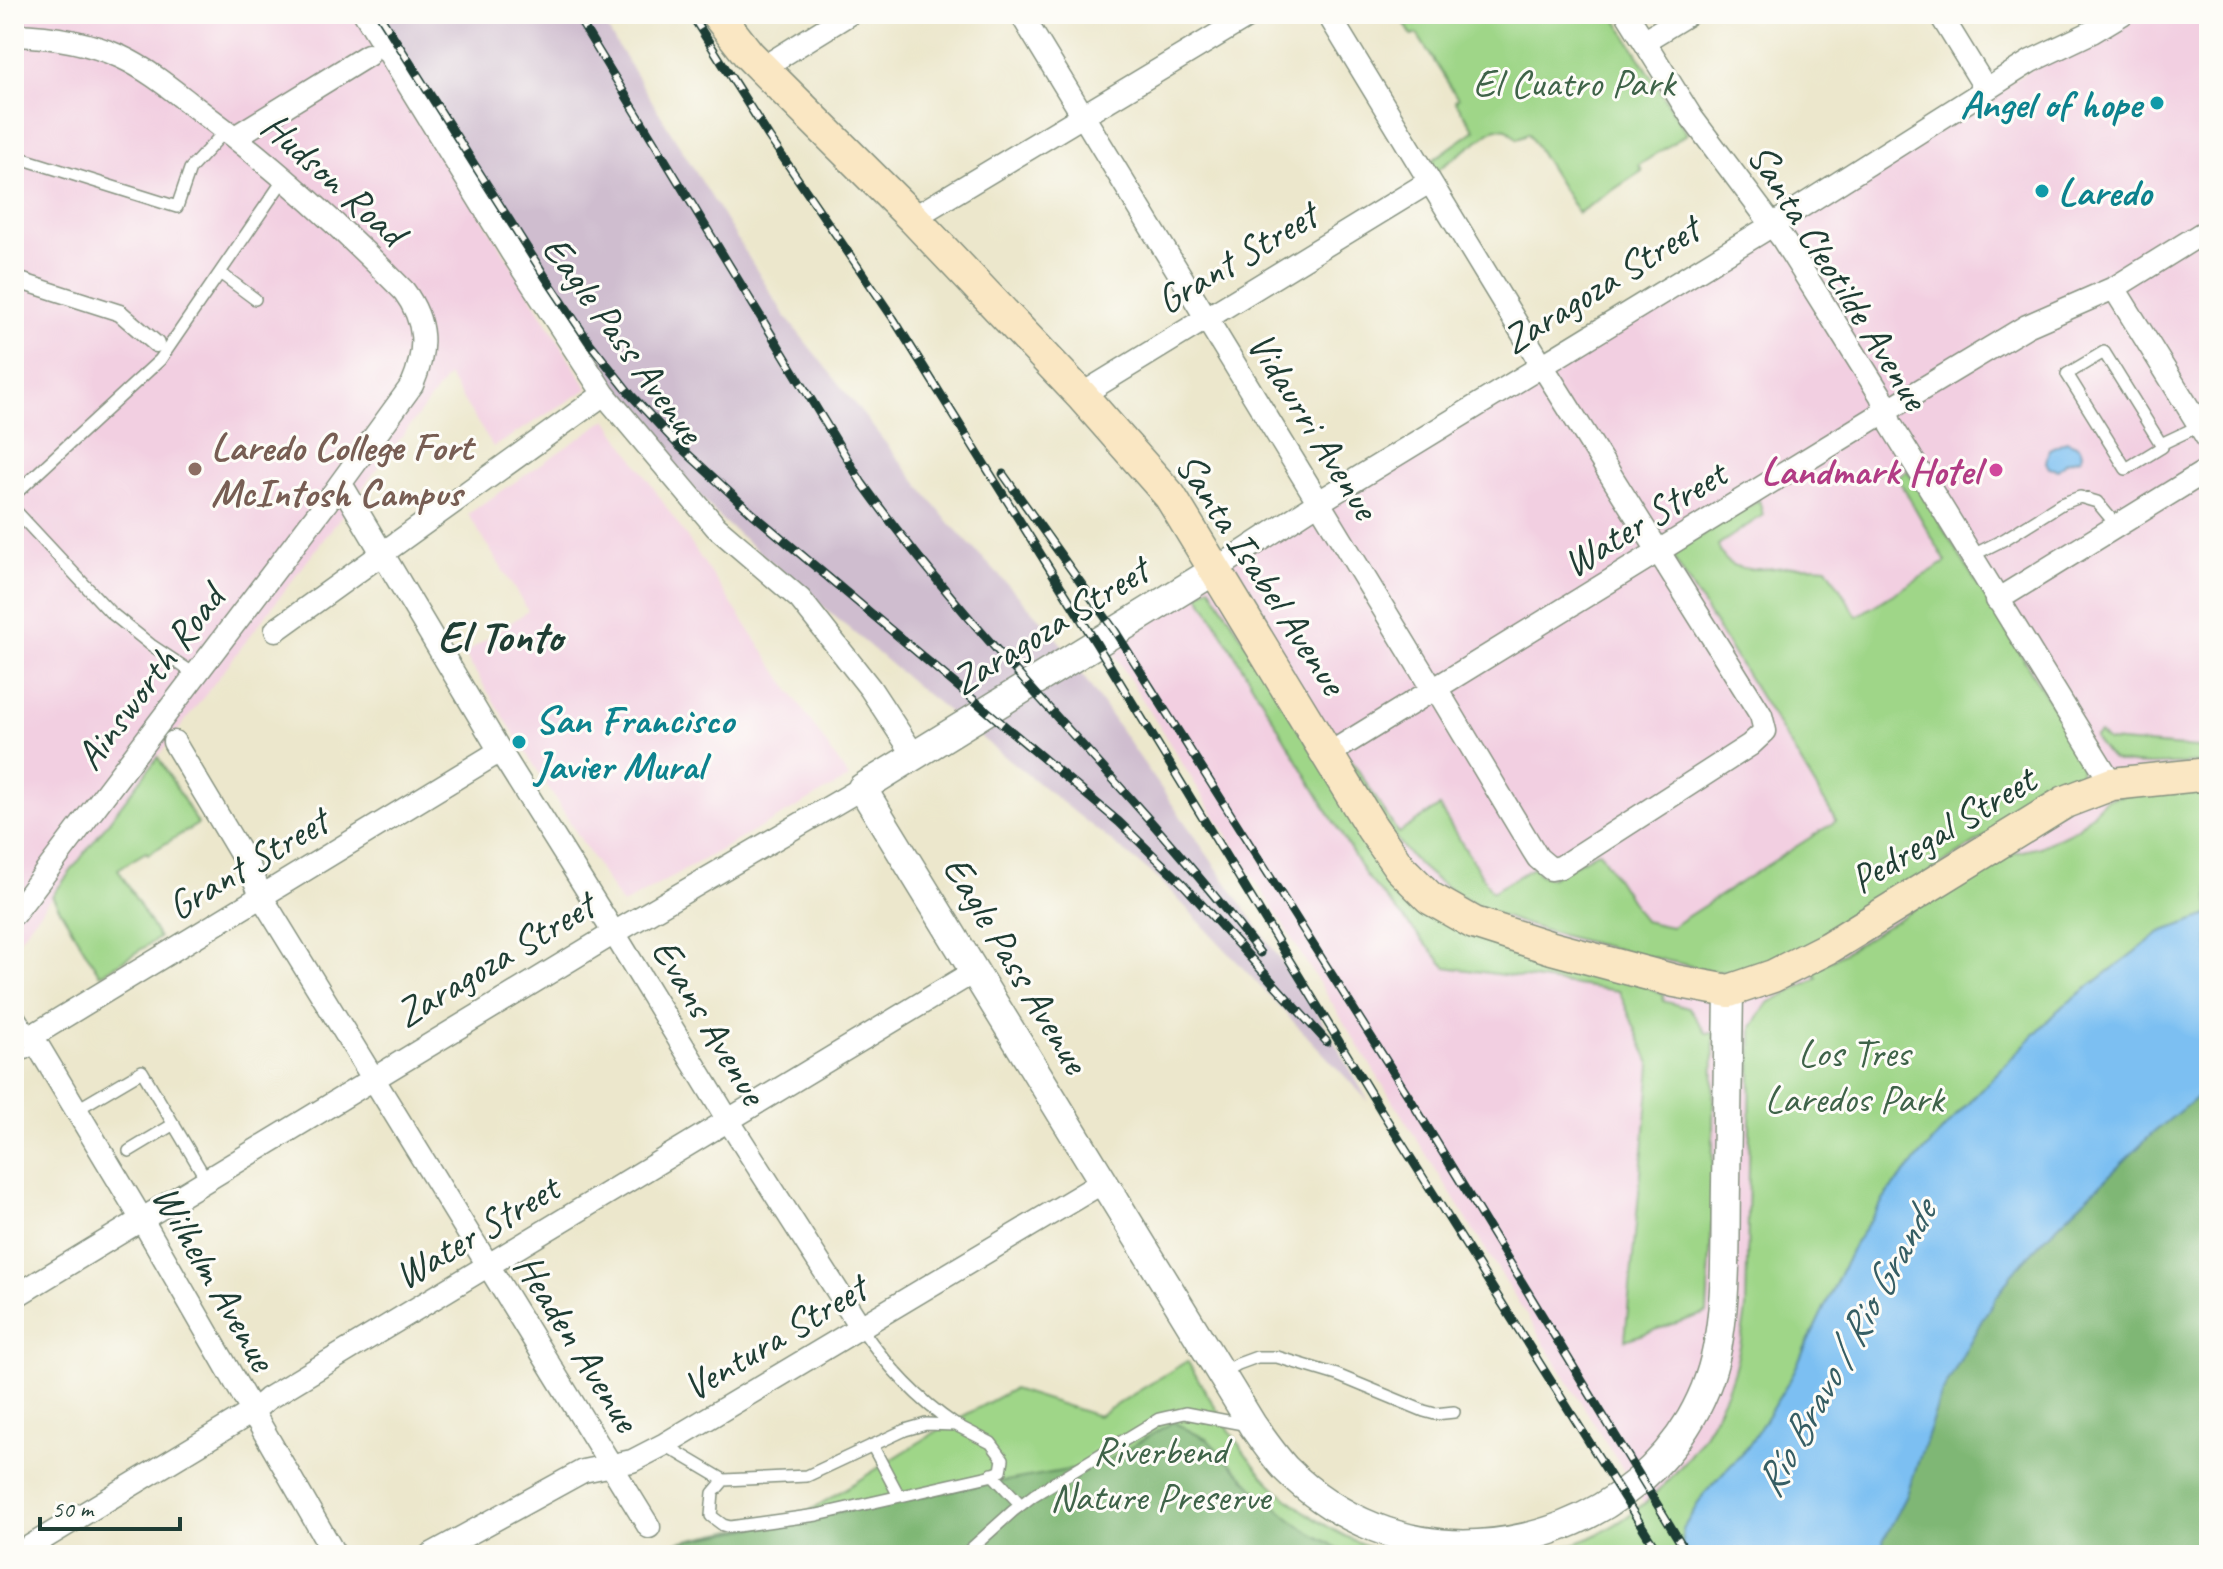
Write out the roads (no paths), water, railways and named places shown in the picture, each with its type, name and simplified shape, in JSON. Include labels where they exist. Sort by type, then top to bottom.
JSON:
[{"type":"main road","name":"Santa Isabel Avenue","points":[[717,14],[762,68],[913,218],[1081,395],[1170,496],[1372,828],[1400,868],[1430,898],[1474,923],[1552,948],[1675,981],[1729,991]]},
{"type":"main road","name":"Pedregal Street","points":[[1729,991],[1773,976],[1828,948],[2065,802],[2112,784],[2209,774]]},
{"type":"street","name":"Eagle Pass Avenue","points":[[365,14],[512,253],[604,394],[716,527],[800,599],[870,688],[914,755]]},
{"type":"street","points":[[762,68],[849,14]]},
{"type":"street","name":"Vidaurri Avenue","points":[[1021,14],[1433,690],[1442,698],[1538,858],[1551,869],[1570,862],[1750,745],[1765,731],[1761,715],[1659,552]]},
{"type":"street","points":[[913,218],[1252,14]]},
{"type":"street","points":[[1328,14],[1659,552]]},
{"type":"street","name":"Santa Cleotilde Avenue","points":[[1627,14],[1692,118],[1772,224],[1881,396],[1891,425],[2112,784]]},
{"type":"street","points":[[1644,41],[1688,14]]},
{"type":"street","points":[[1940,14],[1986,89]]},
{"type":"street","name":"Zaragoza Street","points":[[14,1297],[614,933],[862,788],[2031,61],[2122,14]]},
{"type":"street","name":"Hudson Road","points":[[14,35],[47,37],[96,48],[122,57],[153,75],[284,179],[404,291],[420,321],[423,343],[420,365],[412,385],[341,484]]},
{"type":"street","points":[[230,134],[368,55]]},
{"type":"street","name":"Grant Street","points":[[1081,395],[1429,182]]},
{"type":"street","name":"Water Street","points":[[1327,755],[2027,326],[2114,288],[2209,229]]},
{"type":"street","points":[[14,279],[120,313],[156,344]]},
{"type":"street","points":[[2114,288],[2204,434]]},
{"type":"street","points":[[276,630],[604,394]]},
{"type":"street","points":[[1997,600],[2209,469]]},
{"type":"street","name":"Evans Avenue","points":[[341,484],[500,751],[728,1120],[861,1328]]},
{"type":"street","name":"Ainsworth Road","points":[[14,914],[341,484]]},
{"type":"street","name":"Headen Avenue","points":[[174,742],[251,871],[261,896],[649,1527]]},
{"type":"street","name":"Grant Street","points":[[35,1041],[261,896],[500,751]]},
{"type":"street","name":"Eagle Pass Avenue","points":[[862,788],[1253,1426],[1286,1468],[1327,1503],[1368,1526],[1419,1541],[1466,1544],[1523,1539],[1585,1517],[1643,1478],[1671,1449],[1693,1416],[1709,1377],[1719,1339],[1725,1284],[1729,991]]},
{"type":"street","name":"Water Street","points":[[16,1555],[252,1412],[267,1399],[975,971]]},
{"type":"street","name":"Wilhelm Avenue","points":[[35,1041],[335,1555]]},
{"type":"street","name":"Ventura Street","points":[[430,1555],[583,1471],[632,1461],[665,1444],[1103,1182]]},
{"type":"lane","points":[[14,156],[177,207],[190,169],[230,134]]},
{"type":"lane","points":[[14,495],[160,360],[284,179]]},
{"type":"lane","points":[[220,273],[255,299]]},
{"type":"lane","points":[[2104,352],[2161,444],[2162,447],[2126,469],[2067,374],[2104,352]]},
{"type":"lane","points":[[2161,444],[2204,434]]},
{"type":"lane","points":[[1970,556],[2005,539],[2061,504],[2080,497],[2097,502],[2117,526]]},
{"type":"lane","points":[[14,509],[110,612],[196,675]]},
{"type":"lane","points":[[14,1007],[35,1041],[14,1060]]},
{"type":"lane","points":[[76,1110],[142,1071],[206,1179]]},
{"type":"lane","points":[[129,1151],[174,1124]]},
{"type":"lane","points":[[724,1480],[713,1493],[711,1516],[730,1527],[817,1515],[1001,1471],[1003,1459],[991,1443],[956,1425],[916,1396],[878,1353],[861,1328]]},
{"type":"lane","points":[[1220,1374],[1257,1357],[1277,1357],[1337,1375],[1424,1411],[1435,1414],[1454,1412]]},
{"type":"lane","points":[[964,1555],[1021,1505],[1159,1419],[1185,1413],[1253,1426]]},
{"type":"lane","points":[[665,1444],[724,1480],[807,1476],[905,1430],[926,1424],[956,1425]]},
{"type":"lane","points":[[872,1445],[899,1496]]},
{"type":"lane","points":[[992,1474],[1021,1505]]},
{"type":"water","points":[[2066,441],[2079,446],[2081,458],[2066,462],[2058,470],[2049,468],[2046,462],[2049,449]]},
{"type":"water","name":"Río Bravo / Rio Grande","points":[[2209,915],[2209,1087],[2153,1133],[2012,1273],[1983,1318],[1941,1395],[1906,1497],[1883,1541],[1885,1555],[1682,1555],[1683,1529],[1703,1495],[1748,1447],[1790,1380],[1854,1245],[1890,1190],[2057,1011],[2161,932]]},
{"type":"railway","points":[[379,14],[546,278],[589,342],[631,395],[677,444],[753,514],[1119,822],[1183,884],[1327,1042]]},
{"type":"railway","points":[[576,14],[862,483],[957,604],[1162,834],[1260,953]]},
{"type":"railway","points":[[691,14],[769,137],[893,318],[1096,643],[1382,1112],[1660,1555]]},
{"type":"railway","points":[[1003,474],[1115,631],[1409,1097],[1688,1555]]},
{"type":"place","name":"Angel of hope","points":[[2157,103]]},
{"type":"place","name":"Laredo","points":[[2042,191]]},
{"type":"place","name":"Laredo College Fort McIntosh Campus","points":[[195,469]]},
{"type":"place","name":"Landmark Hotel","points":[[1996,470]]},
{"type":"place","name":"San Francisco Javier Mural","points":[[519,742]]},
{"type":"district","name":"El Tonto","points":[[500,636]]},
{"type":"park label","name":"El Cuatro Park","points":[[1574,82]]},
{"type":"park label","name":"Los Tres Laredos Park","points":[[1854,1075]]},
{"type":"park label","name":"Riverbend Nature Preserve","points":[[1160,1473]]}]
